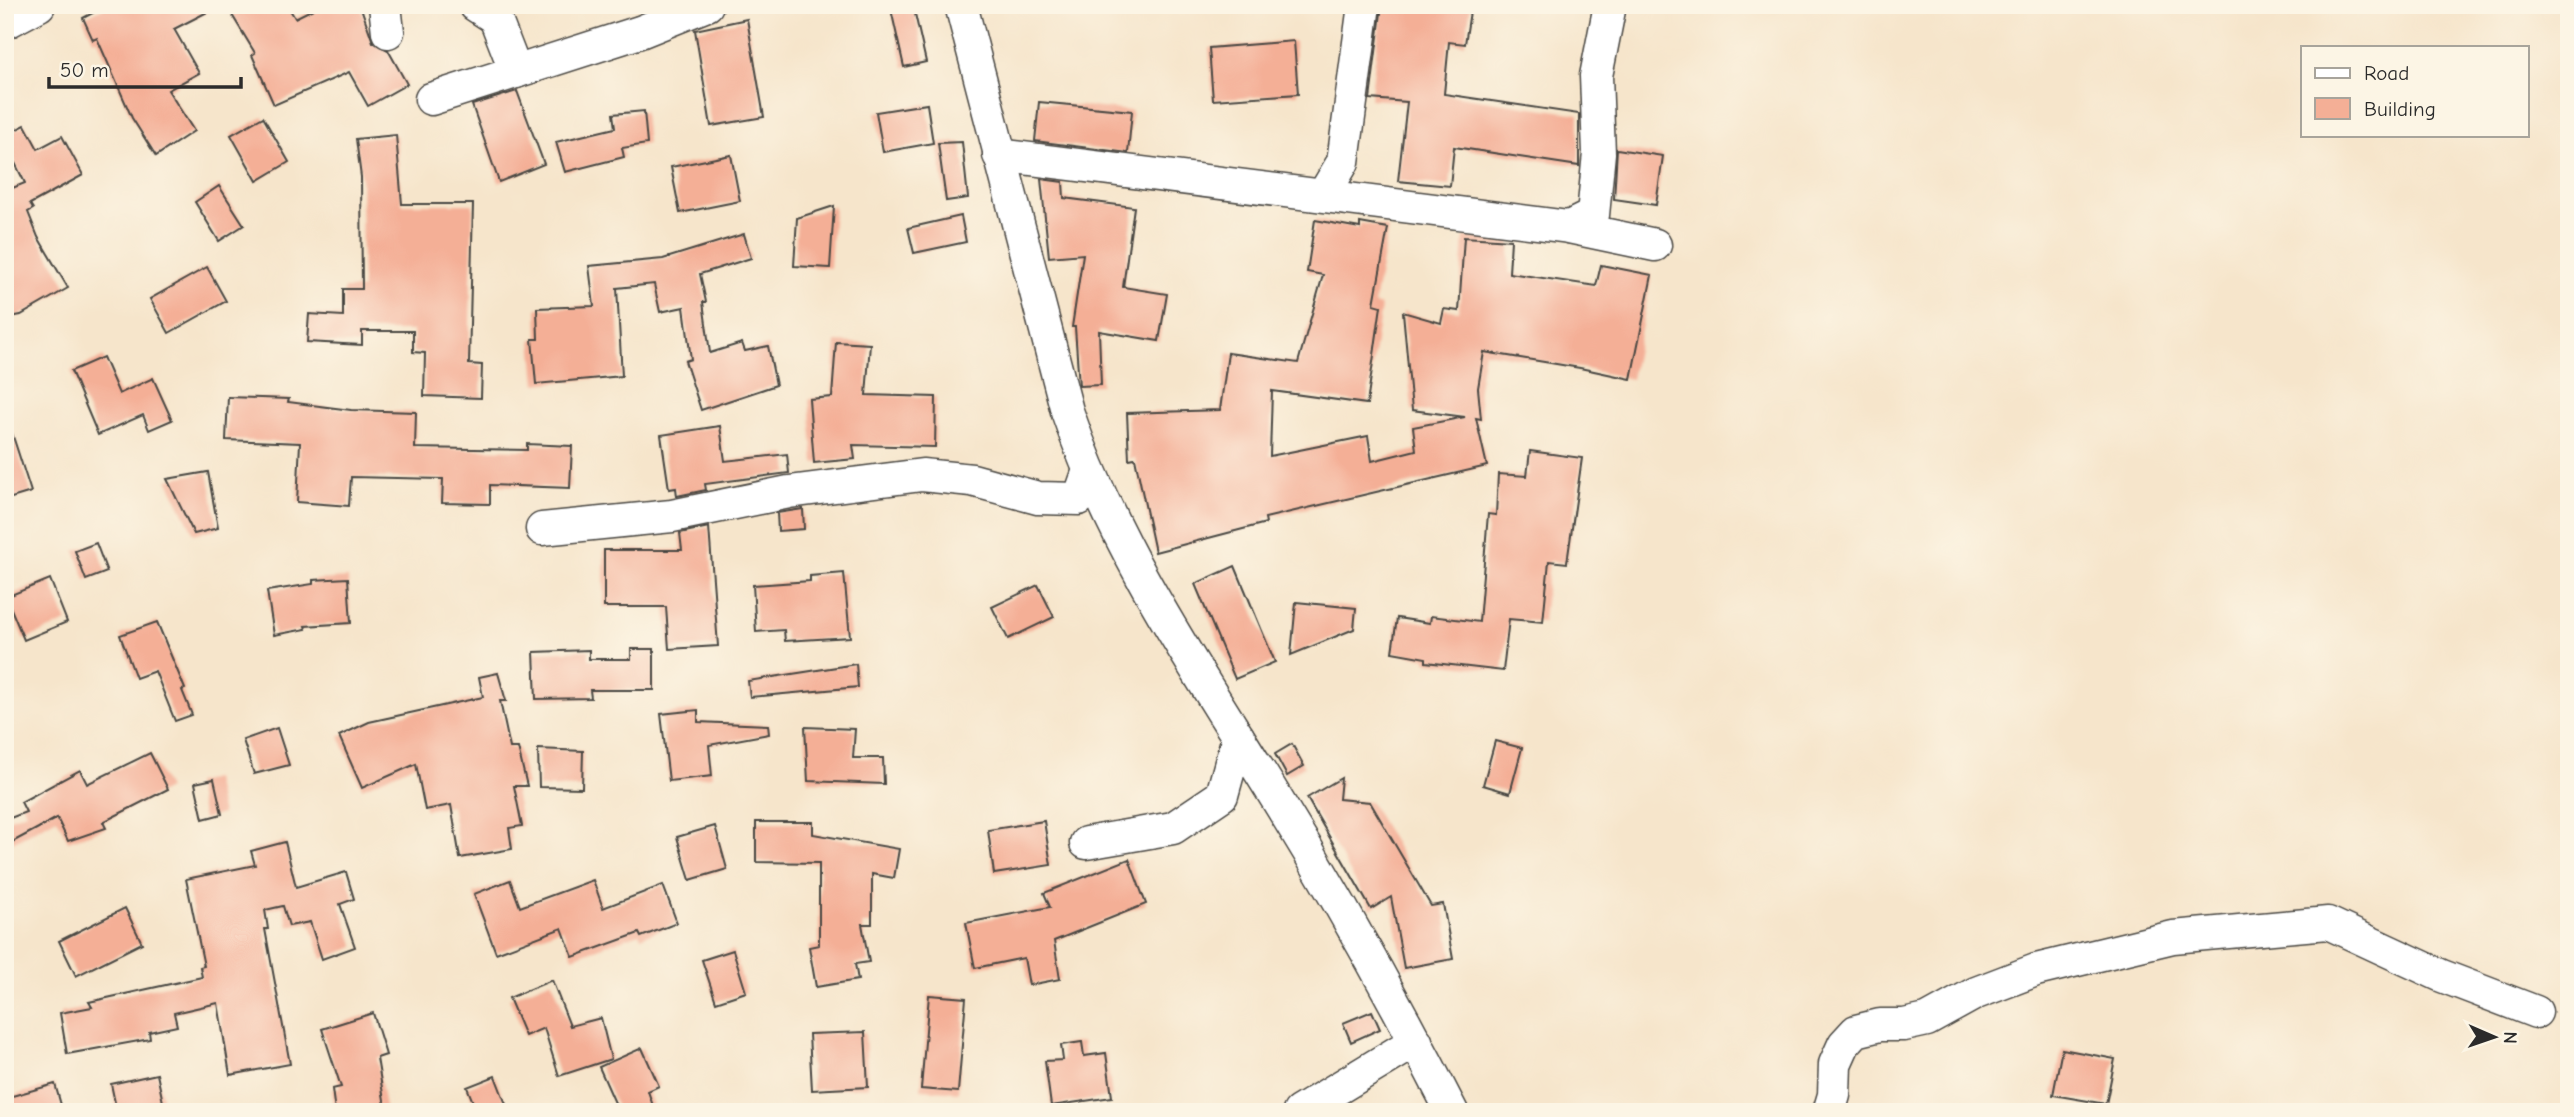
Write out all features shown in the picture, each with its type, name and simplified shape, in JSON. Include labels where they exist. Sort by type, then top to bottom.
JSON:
[{"type":"street","points":[[5,23],[39,5]]},
{"type":"street","points":[[475,5],[495,18],[516,72]]},
{"type":"street","points":[[431,99],[651,28],[707,5]]},
{"type":"street","points":[[961,5],[1067,411],[1088,473],[1169,627],[1238,737],[1416,1041],[1452,1112]]},
{"type":"street","points":[[1324,194],[1343,162],[1364,5]]},
{"type":"street","points":[[1569,227],[1593,215],[1598,153],[1597,76],[1610,5]]},
{"type":"street","points":[[999,155],[1569,227],[1656,245]]},
{"type":"street","points":[[542,529],[673,516],[789,492],[922,475],[972,480],[1038,498],[1079,499],[1088,473]]},
{"type":"street","points":[[1086,843],[1173,828],[1222,795],[1238,737]]},
{"type":"street","points":[[1829,1112],[1835,1095],[1835,1064],[1844,1044],[1856,1031],[1880,1025],[1904,1026],[1927,1020],[1976,993],[2049,966],[2173,937],[2328,923],[2442,976],[2536,1012]]},
{"type":"street","points":[[1299,1112],[1416,1041]]},
{"type":"building","points":[[108,5],[221,5],[174,29],[199,73],[168,90],[194,131],[156,156],[132,118],[97,38],[93,40],[83,18]]},
{"type":"building","points":[[226,5],[287,5],[295,18],[321,5],[360,5],[373,42],[388,50],[407,84],[368,106],[349,72],[274,105],[252,55],[255,53]]},
{"type":"building","points":[[890,5],[913,5],[926,62],[904,67]]},
{"type":"building","points":[[1382,5],[1471,5],[1465,44],[1449,42],[1444,94],[1579,114],[1579,166],[1454,147],[1450,186],[1398,181],[1407,102],[1370,99]]},
{"type":"building","points":[[747,19],[764,117],[711,126],[695,30]]},
{"type":"building","points":[[1294,41],[1298,94],[1213,100],[1209,48]]},
{"type":"building","points":[[517,91],[544,164],[499,182],[472,105]]},
{"type":"building","points":[[1039,102],[1132,111],[1128,153],[1035,141]]},
{"type":"building","points":[[927,104],[933,143],[883,152],[876,112]]},
{"type":"building","points":[[644,111],[647,144],[622,148],[624,157],[565,172],[556,142],[615,128],[613,114]]},
{"type":"building","points":[[263,117],[289,162],[257,181],[231,135]]},
{"type":"building","points":[[25,125],[38,149],[62,136],[83,175],[30,204],[33,209],[28,212],[38,237],[68,288],[21,315],[5,318],[5,191],[25,183],[5,143],[5,135]]},
{"type":"building","points":[[396,135],[402,204],[473,204],[469,364],[482,365],[481,398],[424,396],[425,353],[413,352],[413,331],[362,331],[362,345],[307,342],[309,314],[343,316],[343,289],[362,289],[361,177],[356,139]]},
{"type":"building","points":[[962,142],[968,198],[946,201],[938,143]]},
{"type":"building","points":[[1617,149],[1663,156],[1656,205],[1614,199]]},
{"type":"building","points":[[731,155],[740,201],[680,213],[671,167]]},
{"type":"building","points":[[1041,179],[1063,182],[1064,198],[1134,207],[1123,287],[1167,294],[1159,341],[1099,331],[1101,385],[1079,386],[1075,327],[1072,327],[1083,254],[1049,257]]},
{"type":"building","points":[[219,186],[244,225],[219,241],[195,202]]},
{"type":"building","points":[[834,206],[830,268],[794,266],[797,218]]},
{"type":"building","points":[[961,216],[966,242],[914,253],[908,228]]},
{"type":"building","points":[[1315,220],[1360,228],[1360,223],[1388,228],[1374,304],[1381,306],[1367,404],[1272,391],[1270,456],[1368,436],[1372,461],[1416,450],[1413,427],[1465,417],[1412,410],[1403,312],[1441,323],[1444,309],[1459,311],[1464,237],[1511,240],[1509,273],[1596,286],[1601,265],[1652,275],[1631,379],[1484,352],[1478,388],[1481,419],[1476,418],[1487,466],[1265,518],[1266,523],[1155,552],[1135,458],[1129,459],[1127,413],[1220,410],[1228,353],[1298,363],[1323,275],[1307,272]]},
{"type":"building","points":[[744,234],[751,258],[700,274],[706,302],[703,302],[710,353],[742,343],[745,351],[768,346],[776,385],[701,410],[685,361],[691,359],[684,307],[660,312],[654,284],[617,288],[622,376],[536,384],[532,339],[538,339],[537,308],[594,306],[589,266],[663,259]]},
{"type":"building","points":[[207,267],[226,301],[169,333],[150,299]]},
{"type":"building","points":[[836,342],[870,344],[866,395],[936,397],[935,447],[853,445],[855,459],[814,463],[809,399],[832,397]]},
{"type":"building","points":[[103,357],[119,394],[153,378],[172,420],[149,430],[143,415],[98,435],[71,371]]},
{"type":"building","points":[[228,397],[289,399],[288,402],[351,410],[416,412],[415,448],[527,450],[527,444],[572,446],[570,488],[490,485],[490,504],[442,503],[443,479],[351,477],[349,506],[297,502],[300,443],[226,440]]},
{"type":"building","points":[[720,426],[725,461],[787,454],[789,473],[705,484],[706,490],[677,496],[676,488],[669,489],[661,435]]},
{"type":"building","points":[[10,427],[31,492],[5,500],[5,428]]},
{"type":"building","points":[[1530,451],[1582,458],[1567,563],[1549,561],[1543,622],[1509,619],[1503,671],[1426,662],[1426,658],[1392,652],[1397,618],[1430,623],[1431,616],[1479,622],[1488,514],[1496,515],[1498,474],[1527,476]]},
{"type":"building","points":[[208,472],[218,528],[194,534],[167,479]]},
{"type":"building","points":[[803,509],[804,529],[778,531],[777,513]]},
{"type":"building","points":[[709,527],[718,646],[669,649],[666,607],[604,607],[604,550],[682,550],[680,533]]},
{"type":"building","points":[[96,543],[107,572],[86,580],[75,551]]},
{"type":"building","points":[[1235,566],[1275,662],[1235,679],[1195,584]]},
{"type":"building","points":[[844,573],[850,637],[785,641],[784,630],[756,632],[753,585],[810,581],[810,576]]},
{"type":"building","points":[[348,578],[351,623],[305,626],[306,629],[274,635],[267,591],[313,584],[313,580]]},
{"type":"building","points":[[50,579],[67,622],[24,640],[6,597]]},
{"type":"building","points":[[1038,585],[1054,617],[1008,639],[992,607]]},
{"type":"building","points":[[1296,602],[1356,608],[1354,629],[1291,655]]},
{"type":"building","points":[[157,622],[185,689],[182,690],[192,715],[175,721],[155,671],[136,678],[120,635]]},
{"type":"building","points":[[631,649],[654,649],[654,690],[590,690],[591,698],[536,699],[534,652],[589,650],[589,659],[631,659]]},
{"type":"building","points":[[856,664],[858,687],[750,697],[748,681]]},
{"type":"building","points":[[498,673],[506,701],[500,701],[510,748],[518,748],[527,786],[514,786],[522,826],[509,828],[512,849],[460,858],[451,805],[425,810],[416,764],[362,788],[339,736],[369,722],[483,697],[479,677]]},
{"type":"building","points":[[698,710],[698,722],[768,725],[769,734],[709,745],[712,776],[669,781],[661,714]]},
{"type":"building","points":[[805,727],[855,729],[853,758],[883,758],[884,784],[808,781]]},
{"type":"building","points":[[277,728],[289,765],[254,774],[243,740]]},
{"type":"building","points":[[1495,741],[1522,748],[1510,793],[1483,785]]},
{"type":"building","points":[[1292,744],[1304,766],[1287,776],[1275,754]]},
{"type":"building","points":[[538,749],[583,751],[582,788],[539,787]]},
{"type":"building","points":[[150,753],[168,789],[103,822],[106,828],[68,841],[57,818],[5,846],[5,820],[26,812],[21,802],[80,770],[87,784]]},
{"type":"building","points":[[1341,778],[1339,799],[1370,802],[1431,906],[1443,904],[1453,959],[1404,968],[1391,897],[1371,909],[1307,798]]},
{"type":"building","points":[[214,779],[222,814],[203,819],[195,783]]},
{"type":"building","points":[[1044,821],[1051,865],[994,874],[988,830]]},
{"type":"building","points":[[756,822],[813,822],[813,834],[899,849],[894,878],[872,874],[872,924],[862,924],[869,962],[855,964],[858,980],[816,987],[809,947],[819,945],[819,863],[756,862]]},
{"type":"building","points":[[715,826],[727,869],[690,880],[677,837]]},
{"type":"building","points":[[285,842],[296,887],[346,872],[354,899],[340,904],[355,947],[322,959],[310,922],[289,926],[283,906],[265,910],[268,929],[265,929],[290,1064],[230,1075],[218,1003],[174,1013],[177,1026],[149,1032],[150,1039],[67,1054],[60,1013],[92,1007],[89,1002],[202,977],[200,967],[204,966],[186,879],[255,865],[251,851]]},
{"type":"building","points":[[1129,859],[1146,904],[1054,941],[1060,979],[1029,985],[1024,958],[975,968],[966,923],[1050,907],[1044,893]]},
{"type":"building","points":[[510,880],[520,907],[593,880],[603,908],[663,885],[677,923],[641,937],[639,933],[573,957],[562,928],[496,953],[474,894]]},
{"type":"building","points":[[125,908],[142,943],[76,976],[59,941]]},
{"type":"building","points":[[733,950],[746,992],[716,1002],[702,960]]},
{"type":"building","points":[[552,980],[570,1026],[601,1018],[611,1059],[559,1076],[544,1028],[525,1036],[509,998]]},
{"type":"building","points":[[929,995],[966,998],[958,1092],[921,1089]]},
{"type":"building","points":[[1372,1011],[1380,1029],[1351,1042],[1343,1023]]},
{"type":"building","points":[[373,1013],[386,1055],[377,1058],[386,1112],[335,1112],[332,1089],[341,1087],[322,1029]]},
{"type":"building","points":[[865,1032],[868,1087],[812,1090],[809,1034]]},
{"type":"building","points":[[1082,1042],[1084,1056],[1106,1053],[1112,1097],[1051,1106],[1045,1061],[1063,1060],[1061,1045]]},
{"type":"building","points":[[642,1048],[659,1086],[648,1091],[655,1112],[619,1112],[599,1067]]},
{"type":"building","points":[[2062,1049],[2115,1059],[2106,1104],[2053,1095]]},
{"type":"building","points":[[157,1074],[164,1107],[141,1112],[117,1112],[111,1084]]},
{"type":"building","points":[[495,1076],[509,1112],[477,1112],[467,1087]]},
{"type":"building","points":[[55,1084],[63,1112],[5,1112],[5,1098]]}]
